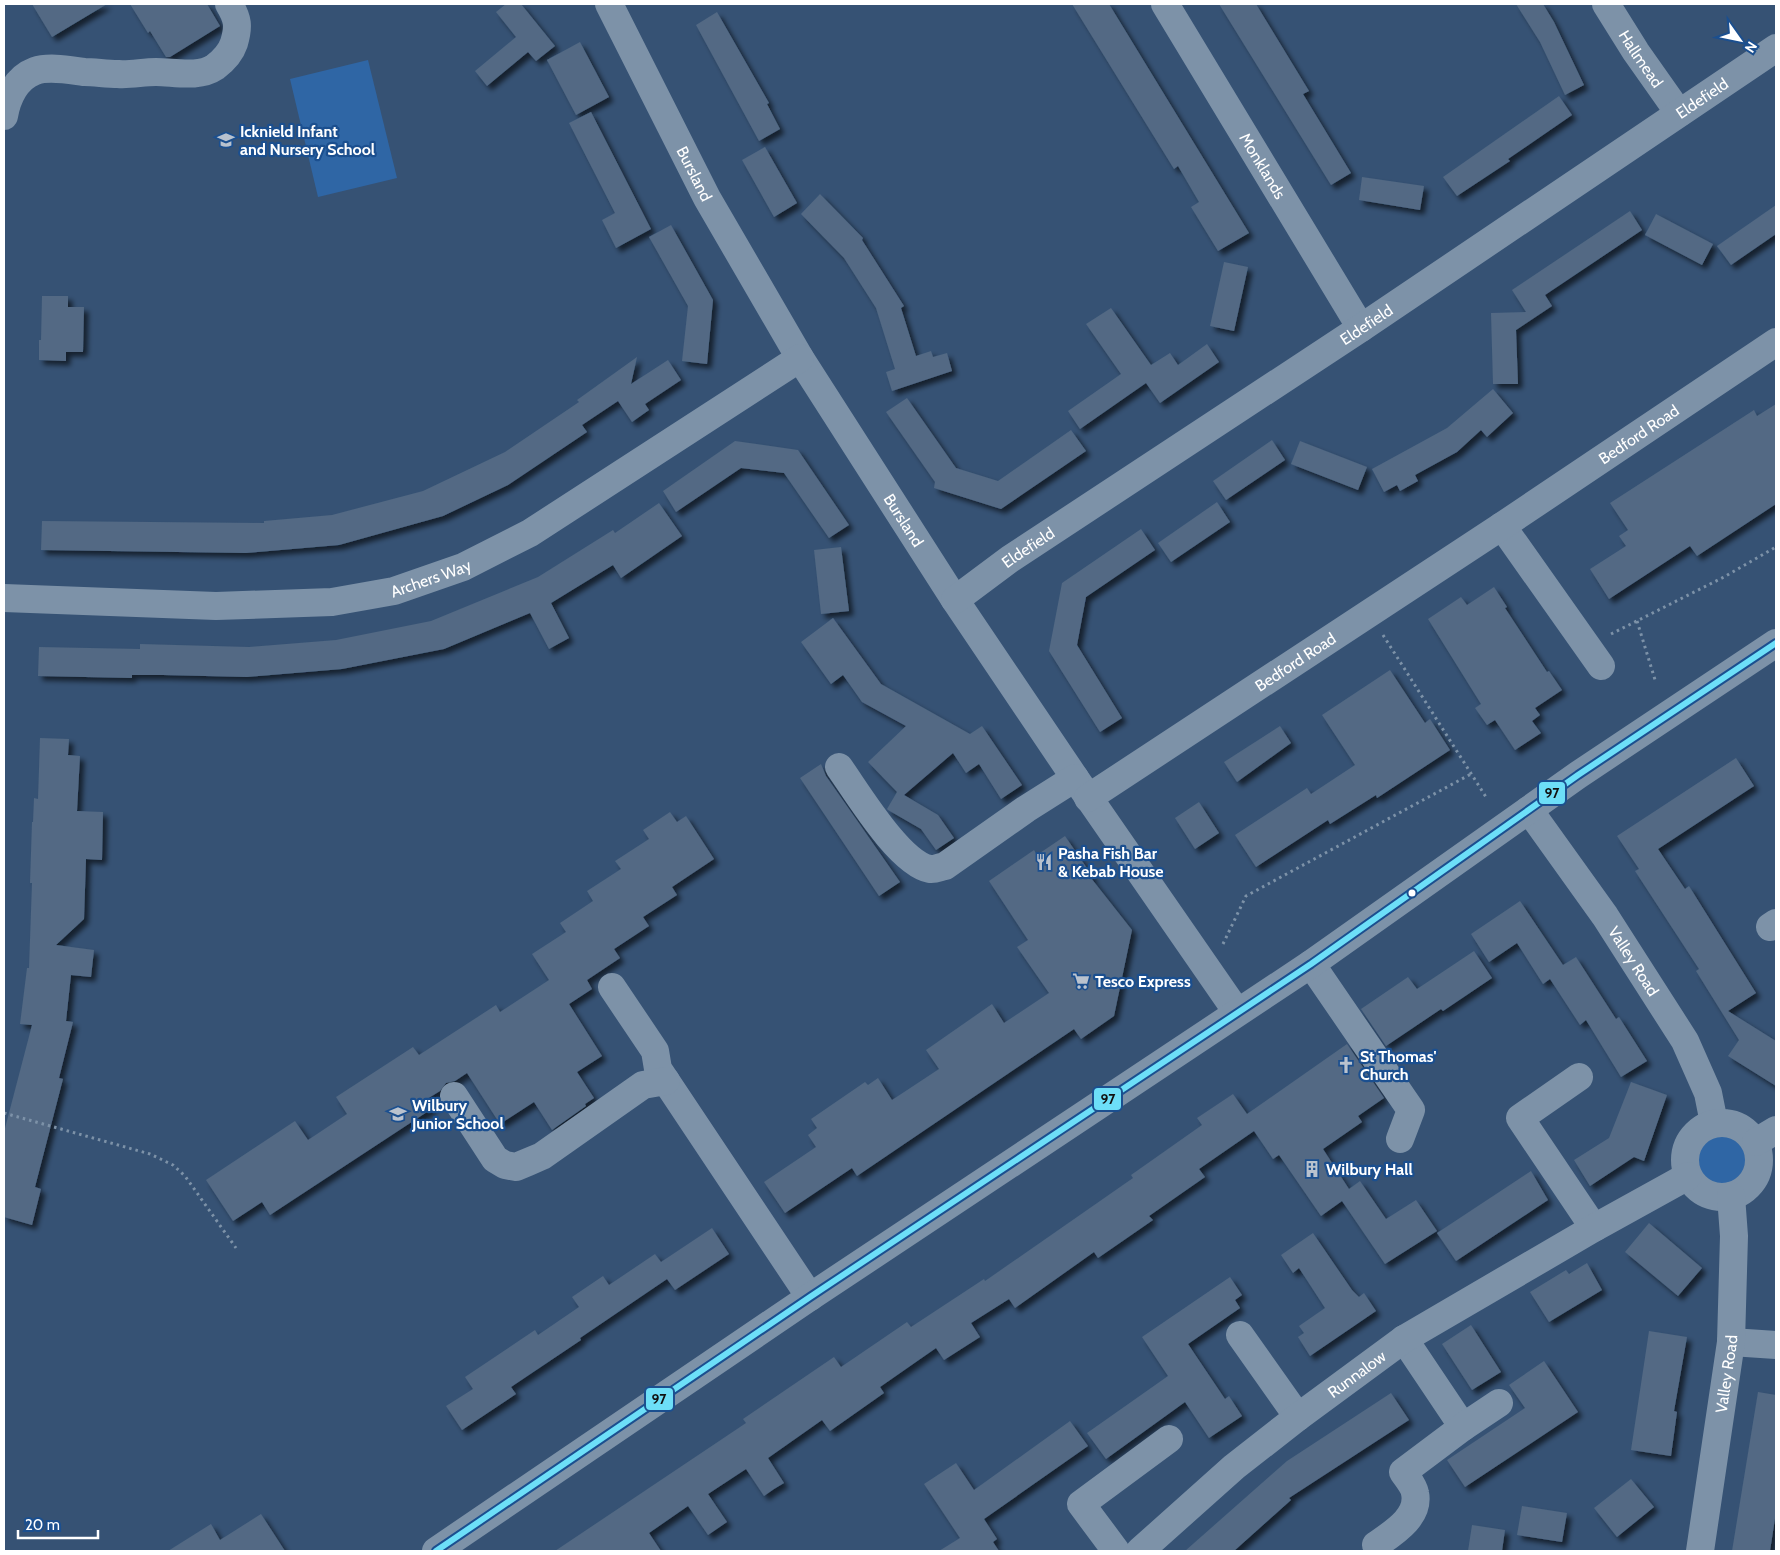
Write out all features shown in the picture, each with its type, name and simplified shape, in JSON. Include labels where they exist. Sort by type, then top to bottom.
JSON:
[{"type":"street","points":[[4,116],[8,99],[17,85],[24,77],[40,70],[118,74],[191,73],[202,72],[215,67],[226,57],[233,45],[237,32],[238,19],[229,4]]},
{"type":"street","name":"Bursland","points":[[610,4],[707,198],[800,358],[955,600],[1081,788],[1237,1012]]},
{"type":"street","name":"Monklands","points":[[1165,4],[1361,328]]},
{"type":"street","name":"Hallmead","points":[[1606,4],[1678,113]]},
{"type":"street","name":"Eldefield","points":[[955,600],[1018,554],[1361,328],[1776,48]]},
{"type":"street","name":"Bedford Road","points":[[839,767],[888,834],[906,855],[919,864],[931,869],[945,866],[1026,809],[1081,788],[1370,613],[1776,342]]},
{"type":"street","name":"Archers Way","points":[[4,598],[216,606],[332,602],[394,591],[463,567],[530,533],[800,358]]},
{"type":"street","points":[[1502,526],[1594,656]]},
{"type":"street","points":[[436,1551],[810,1297],[1311,964],[1578,775],[1776,643]]},
{"type":"street","name":"Valley Road","points":[[1529,810],[1605,916],[1685,1041],[1708,1092],[1714,1123]]},
{"type":"street","points":[[1311,964],[1411,1110],[1400,1139]]},
{"type":"street","points":[[612,987],[655,1051],[658,1069],[810,1297]]},
{"type":"street","points":[[1579,1077],[1520,1118],[1594,1228]]},
{"type":"street","points":[[454,1096],[495,1159],[505,1166],[516,1167],[542,1156],[643,1085],[666,1081]]},
{"type":"street","points":[[1726,1122],[1738,1125],[1748,1132],[1766,1136],[1759,1153],[1760,1164],[1750,1185],[1742,1192],[1723,1198],[1706,1194],[1698,1189],[1688,1176],[1685,1165],[1685,1154],[1695,1134],[1703,1127],[1714,1123],[1726,1122]]},
{"type":"street","name":"Runnalow","points":[[1140,1551],[1234,1467],[1298,1417],[1404,1340],[1594,1228],[1688,1176]]},
{"type":"street","name":"Valley Road","points":[[1700,1551],[1730,1342],[1734,1236],[1731,1196]]},
{"type":"street","points":[[1240,1335],[1298,1417]]},
{"type":"street","points":[[1404,1340],[1463,1427]]},
{"type":"street","points":[[1730,1342],[1776,1345]]},
{"type":"street","points":[[1376,1545],[1397,1530],[1412,1513],[1416,1502],[1415,1491],[1404,1472],[1463,1427],[1499,1403]]},
{"type":"street","points":[[1116,1551],[1081,1504],[1170,1439]]},
{"type":"path","points":[[1594,656],[1637,621],[1776,547]]},
{"type":"path","points":[[1370,613],[1486,797]]},
{"type":"path","points":[[1637,621],[1656,683]]},
{"type":"path","points":[[1219,952],[1246,896],[1471,774]]},
{"type":"path","points":[[4,1114],[150,1154],[173,1165],[185,1176],[236,1248]]},
{"type":"shaded area","points":[[368,60],[397,178],[318,197],[290,79]]},
{"type":"shaded area","points":[[1717,1136],[1727,1136],[1739,1143],[1746,1155],[1746,1165],[1739,1177],[1727,1184],[1717,1184],[1709,1180],[1702,1173],[1698,1165],[1698,1155],[1702,1147],[1709,1140]]},
{"type":"building","points":[[32,4],[107,4],[52,37]]},
{"type":"building","points":[[130,4],[207,4],[220,26],[170,57],[166,57]]},
{"type":"building","points":[[506,4],[521,4],[555,46],[536,61],[528,52],[487,86],[475,71],[516,37],[496,12]]},
{"type":"building","points":[[1072,4],[1109,4],[1249,233],[1218,251],[1191,207],[1199,202],[1178,166],[1174,169]]},
{"type":"building","points":[[1219,4],[1256,4],[1309,91],[1303,94],[1351,173],[1331,185]]},
{"type":"building","points":[[1516,4],[1543,4],[1554,22],[1584,85],[1565,95],[1540,42]]},
{"type":"building","points":[[717,12],[769,103],[767,104],[780,129],[759,141],[696,25]]},
{"type":"building","points":[[580,42],[609,97],[576,115],[547,60]]},
{"type":"building","points":[[1559,96],[1572,115],[1508,159],[1510,161],[1457,196],[1443,177]]},
{"type":"building","points":[[591,112],[651,229],[616,248],[602,220],[615,213],[569,123]]},
{"type":"building","points":[[765,147],[797,203],[774,217],[742,160]]},
{"type":"building","points":[[1362,177],[1424,186],[1420,210],[1359,200]]},
{"type":"building","points":[[820,194],[863,238],[862,240],[904,306],[901,308],[916,356],[931,351],[933,357],[947,353],[952,371],[892,391],[886,372],[895,369],[876,308],[844,258],[801,214]]},
{"type":"building","points":[[1776,205],[1776,234],[1731,265],[1717,246]]},
{"type":"building","points":[[1630,211],[1642,230],[1545,295],[1552,306],[1516,330],[1518,384],[1493,384],[1491,313],[1526,312],[1512,290]]},
{"type":"building","points":[[1656,214],[1713,244],[1702,265],[1645,235]]},
{"type":"building","points":[[671,225],[713,300],[707,364],[682,361],[688,306],[649,237]]},
{"type":"building","points":[[1224,262],[1248,267],[1234,331],[1210,326]]},
{"type":"building","points":[[42,296],[68,296],[68,307],[84,307],[83,352],[66,352],[66,361],[39,360]]},
{"type":"building","points":[[1111,308],[1151,365],[1170,353],[1178,365],[1207,344],[1219,362],[1160,403],[1146,383],[1080,429],[1068,411],[1121,374],[1086,324]]},
{"type":"building","points":[[637,357],[631,384],[668,360],[681,380],[645,404],[649,410],[632,422],[618,401],[582,425],[587,432],[508,485],[443,516],[339,545],[246,553],[41,550],[42,521],[264,523],[264,521],[332,515],[423,491],[505,452],[579,402],[577,400]]},
{"type":"building","points":[[1493,389],[1513,413],[1487,437],[1481,430],[1457,452],[1415,475],[1418,481],[1400,491],[1397,485],[1384,492],[1372,469],[1447,428]]},
{"type":"building","points":[[907,398],[956,468],[998,481],[1071,430],[1086,451],[1001,509],[934,488],[935,482],[886,412]]},
{"type":"building","points":[[1776,404],[1776,504],[1697,556],[1690,546],[1609,599],[1590,569],[1626,546],[1619,536],[1628,530],[1610,503],[1754,410],[1757,416]]},
{"type":"building","points":[[1272,440],[1285,460],[1226,500],[1213,481]]},
{"type":"building","points":[[735,441],[798,450],[849,525],[829,538],[784,473],[741,468],[676,512],[663,491]]},
{"type":"building","points":[[1300,441],[1367,467],[1358,490],[1291,464]]},
{"type":"building","points":[[1217,502],[1230,522],[1171,562],[1158,543]]},
{"type":"building","points":[[659,503],[682,536],[621,578],[613,565],[551,603],[569,638],[549,649],[530,613],[444,649],[342,669],[247,677],[163,675],[132,675],[132,678],[38,676],[39,647],[140,649],[140,644],[249,647],[336,640],[431,621],[538,577],[613,530],[615,533]]},
{"type":"building","points":[[1141,529],[1155,550],[1086,597],[1077,645],[1122,718],[1100,732],[1049,651],[1062,583]]},
{"type":"building","points":[[841,547],[849,611],[821,614],[814,550]]},
{"type":"building","points":[[1494,587],[1507,607],[1505,608],[1547,672],[1549,671],[1562,690],[1535,708],[1540,715],[1532,721],[1541,733],[1515,750],[1495,720],[1487,725],[1475,708],[1481,704],[1428,619],[1461,597],[1467,605]]},
{"type":"building","points":[[833,618],[881,684],[970,734],[982,726],[1022,785],[1001,799],[979,764],[966,773],[953,753],[904,795],[938,815],[954,838],[936,850],[921,829],[887,809],[897,792],[868,762],[906,726],[862,702],[843,675],[831,684],[801,642]]},
{"type":"building","points":[[1390,670],[1425,723],[1430,719],[1450,750],[1377,798],[1376,795],[1330,824],[1328,820],[1256,867],[1235,835],[1307,788],[1311,794],[1355,765],[1322,715]]},
{"type":"building","points":[[1280,726],[1291,743],[1237,782],[1224,762]]},
{"type":"building","points":[[40,738],[69,739],[68,755],[80,756],[77,811],[103,812],[102,860],[86,859],[84,919],[56,945],[94,950],[91,977],[71,975],[66,1021],[73,1022],[59,1078],[63,1079],[35,1187],[41,1189],[32,1225],[4,1217],[4,1132],[32,1025],[20,1024],[27,968],[29,968],[32,822],[34,798],[38,799]]},
{"type":"building","points":[[1736,758],[1754,786],[1658,849],[1685,889],[1689,886],[1756,993],[1728,1011],[1776,1041],[1776,1086],[1728,1056],[1739,1040],[1696,971],[1699,969],[1635,871],[1639,869],[1617,836]]},
{"type":"building","points":[[821,764],[826,776],[900,882],[879,896],[800,778]]},
{"type":"building","points":[[1199,802],[1219,833],[1195,849],[1175,818]]},
{"type":"building","points":[[670,812],[677,822],[686,816],[714,859],[672,887],[677,895],[643,917],[649,926],[614,949],[620,958],[587,980],[592,989],[569,1004],[602,1056],[577,1072],[594,1098],[585,1104],[586,1106],[552,1130],[534,1102],[500,1124],[467,1073],[455,1081],[446,1083],[440,1091],[427,1099],[433,1108],[270,1215],[262,1202],[233,1221],[206,1180],[295,1121],[308,1140],[347,1114],[336,1097],[413,1047],[419,1055],[496,1005],[500,1012],[549,980],[532,954],[566,932],[560,923],[593,901],[587,891],[621,869],[615,861],[649,839],[643,830]]},
{"type":"building","points":[[1065,836],[1093,877],[1091,878],[1132,930],[1114,1016],[1081,1039],[1074,1029],[857,1176],[852,1168],[785,1213],[764,1182],[816,1147],[808,1135],[817,1128],[811,1119],[865,1082],[868,1085],[878,1078],[892,1100],[939,1069],[926,1050],[992,1004],[1004,1023],[1049,993],[1017,947],[1028,940],[989,881],[1034,850],[1037,855]]},
{"type":"building","points":[[1520,901],[1563,965],[1576,957],[1616,1019],[1619,1017],[1647,1061],[1621,1077],[1586,1020],[1580,1025],[1550,979],[1543,984],[1517,943],[1489,962],[1471,934]]},
{"type":"building","points":[[1474,951],[1492,978],[1386,1046],[1361,1009],[1408,977],[1417,989]]},
{"type":"building","points":[[1347,1044],[1384,1098],[1358,1116],[1362,1122],[1323,1149],[1349,1189],[1360,1181],[1386,1219],[1416,1200],[1437,1231],[1385,1264],[1342,1201],[1321,1216],[1279,1155],[1273,1159],[1254,1131],[1199,1169],[1205,1177],[1149,1216],[1153,1220],[1098,1258],[1094,1252],[1015,1308],[1009,1299],[971,1323],[980,1337],[944,1360],[936,1348],[880,1387],[884,1393],[830,1431],[822,1420],[768,1458],[784,1483],[764,1496],[746,1469],[708,1494],[727,1522],[708,1535],[688,1506],[649,1533],[661,1551],[555,1551],[746,1423],[743,1419],[834,1357],[841,1367],[907,1322],[911,1327],[984,1279],[985,1281],[1133,1178],[1131,1175],[1202,1125],[1197,1118],[1233,1094],[1247,1114]]},
{"type":"building","points":[[1631,1082],[1667,1095],[1644,1161],[1634,1157],[1590,1186],[1574,1160],[1609,1138]]},
{"type":"building","points":[[1531,1171],[1548,1200],[1456,1261],[1437,1233]]},
{"type":"building","points":[[1649,1223],[1702,1268],[1678,1296],[1625,1252]]},
{"type":"building","points":[[712,1228],[729,1254],[675,1290],[667,1279],[511,1387],[516,1394],[462,1430],[446,1406],[473,1389],[465,1377],[535,1330],[538,1335],[579,1307],[572,1297],[603,1276],[609,1285],[655,1254],[661,1262]]},
{"type":"building","points":[[1313,1233],[1352,1290],[1359,1297],[1364,1293],[1376,1311],[1310,1356],[1298,1337],[1304,1333],[1299,1326],[1325,1308],[1299,1268],[1293,1273],[1281,1255]]},
{"type":"building","points":[[1587,1263],[1602,1290],[1549,1322],[1530,1292],[1566,1270],[1569,1274]]},
{"type":"building","points":[[1230,1277],[1242,1295],[1235,1300],[1240,1308],[1188,1344],[1225,1399],[1229,1396],[1242,1416],[1209,1438],[1185,1402],[1106,1459],[1087,1433],[1168,1376],[1142,1337]]},
{"type":"building","points":[[1471,1325],[1501,1372],[1472,1390],[1442,1344]]},
{"type":"building","points":[[1649,1331],[1687,1337],[1674,1411],[1677,1412],[1671,1456],[1631,1450]]},
{"type":"building","points":[[1544,1361],[1578,1412],[1465,1487],[1447,1460],[1525,1408],[1509,1385]]},
{"type":"building","points":[[1758,1392],[1776,1395],[1776,1512],[1770,1551],[1732,1551]]},
{"type":"building","points":[[1391,1393],[1409,1420],[1289,1498],[1291,1500],[1234,1551],[1185,1551],[1287,1461]]},
{"type":"building","points":[[1070,1421],[1088,1446],[984,1519],[997,1539],[993,1542],[999,1551],[939,1551],[960,1538],[924,1484],[956,1463],[974,1490]]},
{"type":"building","points":[[1631,1479],[1654,1507],[1617,1537],[1594,1508]]},
{"type":"building","points":[[1522,1506],[1567,1513],[1562,1542],[1517,1535]]},
{"type":"building","points":[[261,1514],[285,1551],[168,1551],[211,1524],[220,1540]]},
{"type":"building","points":[[1472,1525],[1505,1530],[1502,1551],[1468,1551]]},
{"type":"transit line","name":"97","points":[[436,1551],[810,1297],[1311,964],[1578,775],[1776,643]]},
{"type":"place","name":"Icknield Infant and Nursery School","points":[[226,140]]},
{"type":"place","name":"Pasha Fish Bar & Kebab House","points":[[1044,862]]},
{"type":"place","name":"Tesco Express","points":[[1081,981]]},
{"type":"place","name":"St Thomas' Church","points":[[1346,1065]]},
{"type":"place","name":"Wilbury Junior School","points":[[398,1114]]},
{"type":"place","name":"Wilbury Hall","points":[[1312,1169]]}]
